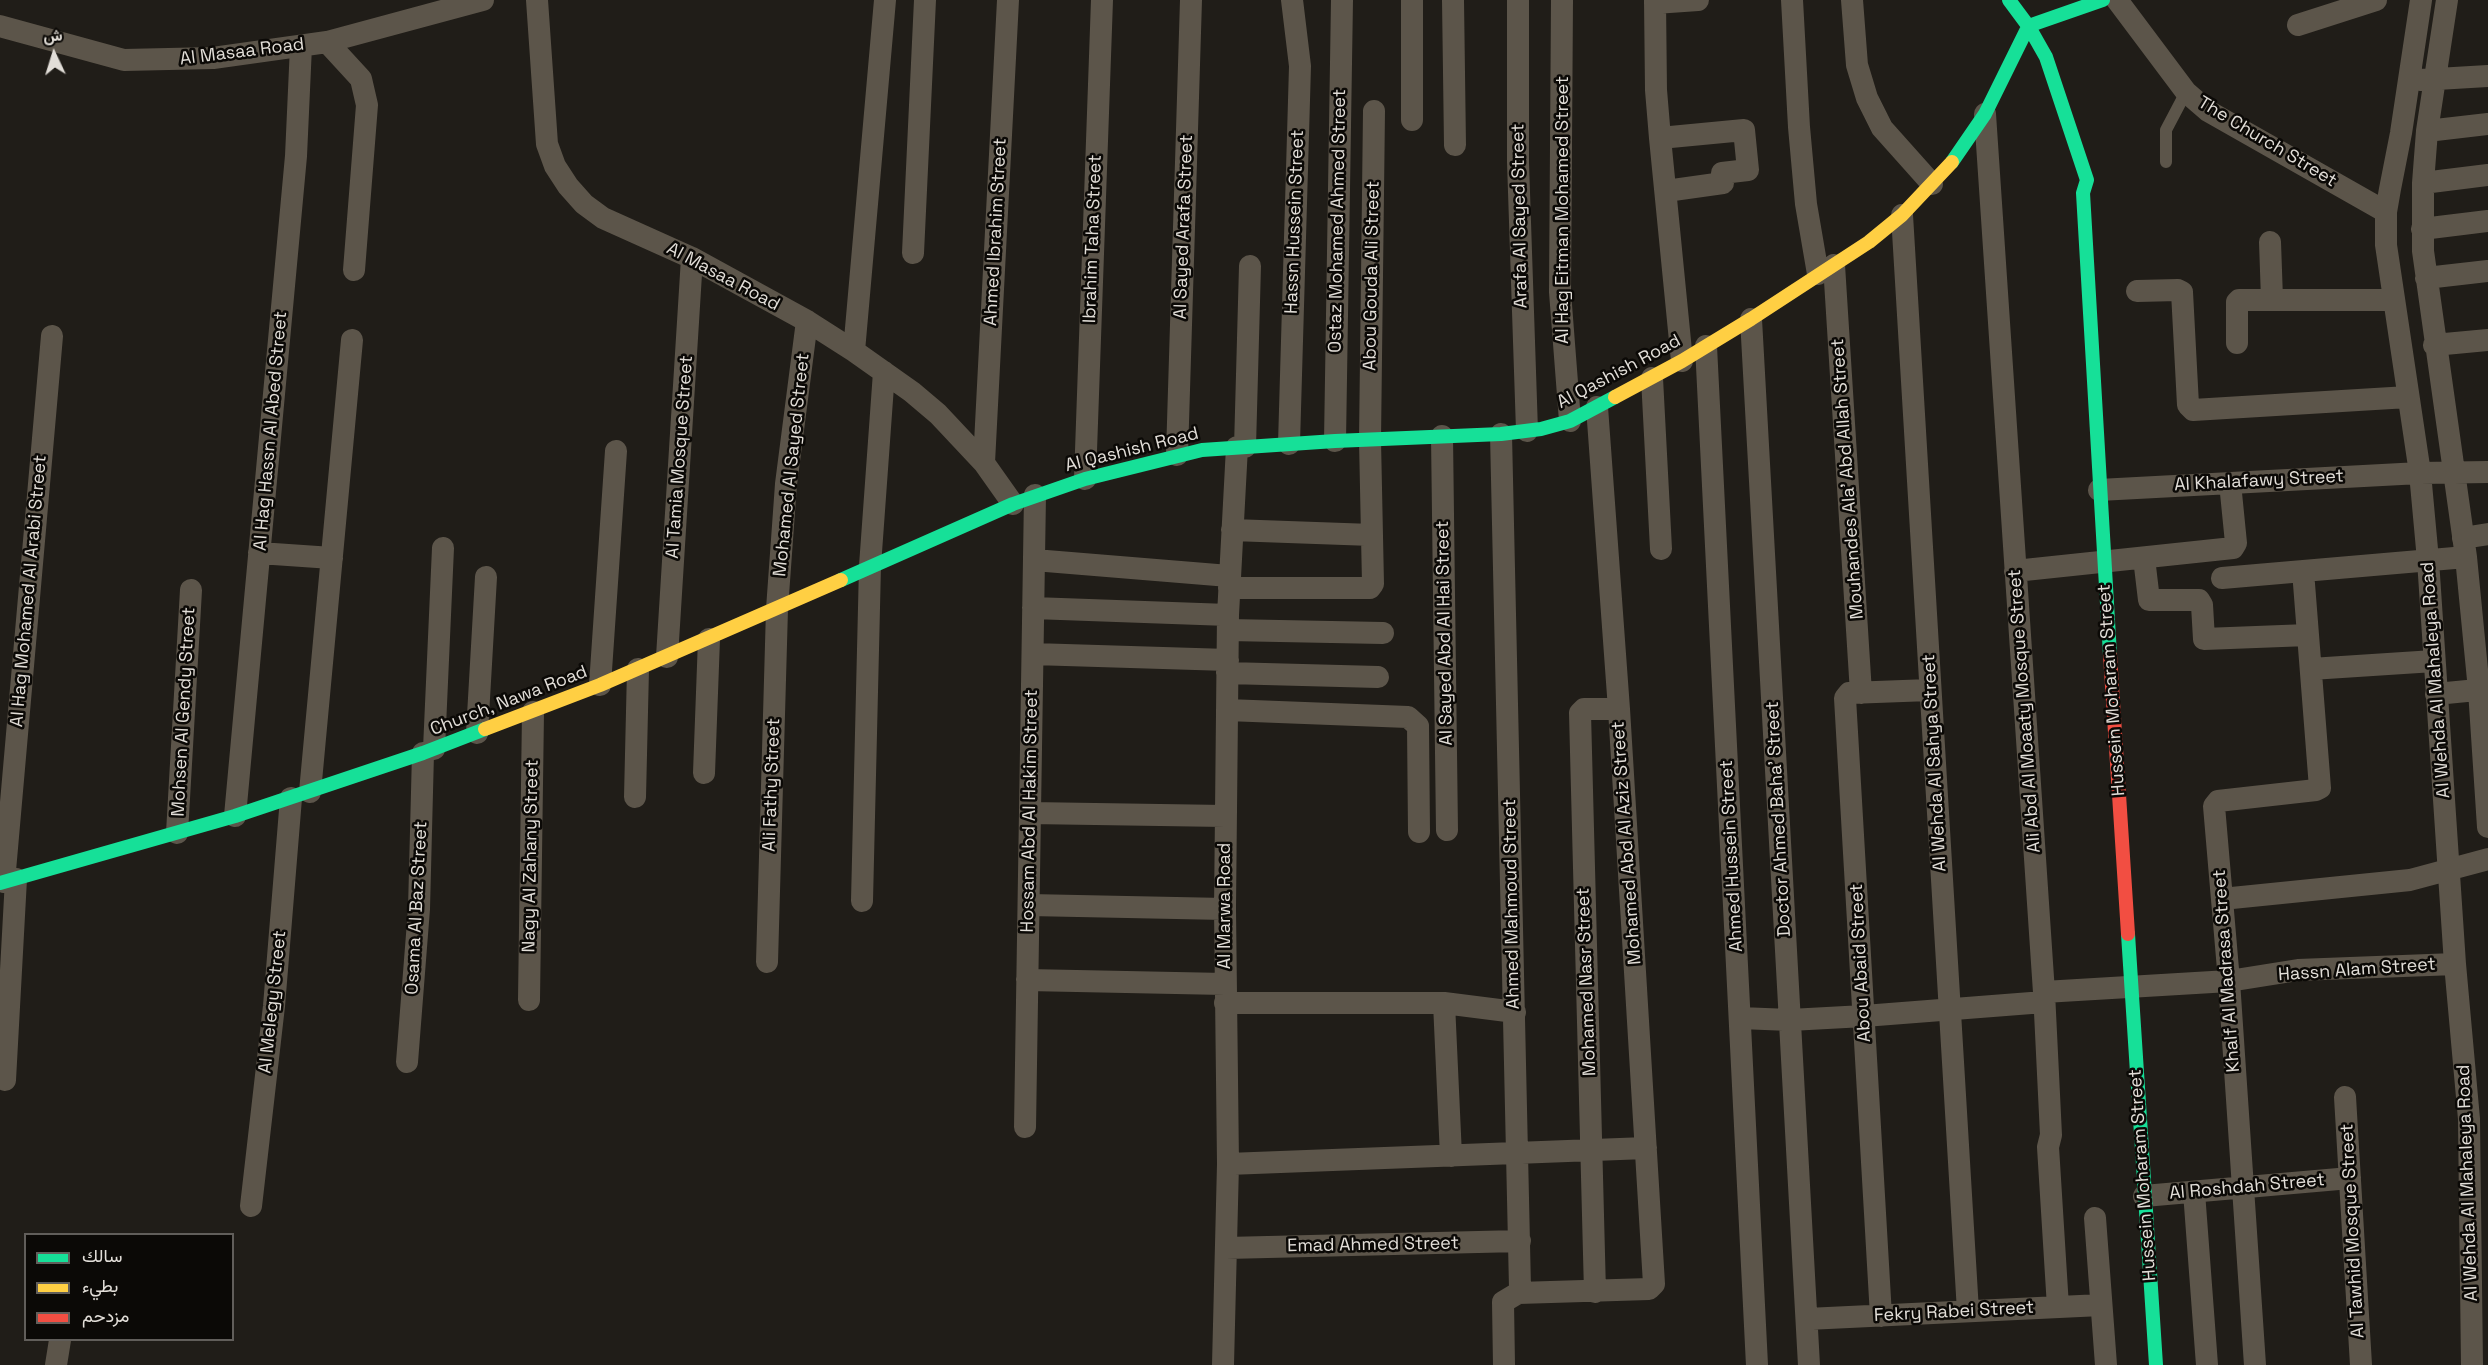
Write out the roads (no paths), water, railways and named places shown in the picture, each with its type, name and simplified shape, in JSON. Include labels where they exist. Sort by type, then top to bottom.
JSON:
[{"type":"street","name":"Al Masaa Road","points":[[0,26],[124,60],[213,58],[327,42],[483,0]]},
{"type":"street","name":"Al Masaa Road","points":[[537,0],[547,144],[555,166],[584,204],[603,218],[692,258],[807,321],[855,351],[938,414],[984,463],[1013,504]]},
{"type":"street","points":[[855,351],[885,0]]},
{"type":"street","points":[[913,254],[925,0]]},
{"type":"street","name":"Ahmed Ibrahim Street","points":[[984,463],[1008,0]]},
{"type":"street","name":"Ibrahim Taha Street","points":[[1085,479],[1102,0]]},
{"type":"street","name":"Al Sayed Arafa Street","points":[[1177,455],[1191,0]]},
{"type":"street","name":"Hassn Hussein Street","points":[[1289,444],[1300,66],[1292,0]]},
{"type":"street","name":"Ostaz Mohamed Ahmed Street","points":[[1335,441],[1342,0]]},
{"type":"street","points":[[1412,0],[1412,120]]},
{"type":"street","points":[[1453,0],[1455,145]]},
{"type":"street","name":"Arafa Al Sayed Street","points":[[1518,0],[1518,162],[1527,431]]},
{"type":"street","name":"Al Hag Eitman Mohamed Street","points":[[1562,0],[1560,292],[1570,421]]},
{"type":"street","points":[[1682,361],[1660,138],[1655,2],[1698,0]]},
{"type":"street","name":"Mouhandes Ala' Abd Allah Street","points":[[1792,0],[1806,204],[1826,269],[1861,693]]},
{"type":"street","points":[[1852,0],[1857,65],[1867,98],[1882,128],[1932,184]]},
{"type":"street","name":"Hussein Moharam Street","points":[[2009,0],[2029,27],[2046,57],[2087,180],[2083,193],[2103,562],[2156,1365]]},
{"type":"street","name":"The Church Street","points":[[2117,0],[2186,92],[2208,111],[2386,212]]},
{"type":"street","points":[[2298,25],[2376,0]]},
{"type":"street","name":"Al Wehda Al Mahaleya Road","points":[[2421,0],[2386,212],[2386,245],[2420,473],[2456,963],[2479,1119],[2472,1365]]},
{"type":"street","points":[[2447,0],[2427,131],[2422,229],[2434,345],[2464,547],[2478,585],[2488,827]]},
{"type":"street","points":[[2029,27],[2092,2]]},
{"type":"street","name":"Al Qashish Road","points":[[1013,504],[1085,479],[1177,455],[1241,447],[1502,434],[1570,421],[1652,378],[1751,320],[1869,242],[1902,215],[1950,165],[1985,114],[2029,27]]},
{"type":"street","points":[[327,42],[361,79],[367,105],[354,270]]},
{"type":"street","name":"Al Hag Hassn Al Abed Street","points":[[235,816],[296,156],[301,46]]},
{"type":"street","points":[[2409,80],[2488,76]]},
{"type":"street","name":"Abou Gouda Ali Street","points":[[1229,582],[1370,588],[1373,584],[1370,440],[1374,111]]},
{"type":"street","name":"Ali Abd Al Moaaty Mosque Street","points":[[1985,114],[2044,997],[2051,1135],[2048,1147],[2058,1307]]},
{"type":"street","points":[[2427,131],[2488,124]]},
{"type":"street","points":[[1660,138],[1744,130],[1748,170],[1722,173],[1723,183],[1666,191]]},
{"type":"street","points":[[2423,183],[2488,175]]},
{"type":"street","name":"Al Wehda Al Sahya Street","points":[[1902,215],[1968,1311]]},
{"type":"street","points":[[2422,229],[2488,221]]},
{"type":"street","points":[[2270,242],[2272,299]]},
{"type":"street","name":"Al Tamia Mosque Street","points":[[667,657],[692,258]]},
{"type":"street","name":"Al Marwa Road","points":[[1223,1365],[1228,1164],[1225,816],[1228,622],[1232,530],[1241,447],[1250,266]]},
{"type":"street","points":[[2426,278],[2488,271]]},
{"type":"street","points":[[2137,291],[2178,290],[2182,292],[2188,405],[2193,410],[2408,397]]},
{"type":"street","points":[[2237,343],[2237,301],[2393,300]]},
{"type":"street","name":"Doctor Ahmed Baha' Street","points":[[1751,320],[1809,1365]]},
{"type":"street","name":"Mohamed Al Sayed Street","points":[[777,609],[786,484],[807,321]]},
{"type":"street","name":"Al Hag Mohamed Al Arabi Street","points":[[5,1080],[7,881],[52,336]]},
{"type":"street","name":"Al Melegy Street","points":[[251,1206],[273,1006],[332,558],[352,340]]},
{"type":"street","points":[[2434,345],[2488,340]]},
{"type":"street","name":"Ahmed Hussein Street","points":[[1706,346],[1757,1365]]},
{"type":"street","points":[[862,901],[870,566],[884,372]]},
{"type":"street","points":[[1652,378],[1661,549]]},
{"type":"street","name":"Mohamed Abd Al Aziz Street","points":[[1594,1292],[1649,1289],[1653,1287],[1654,1279],[1619,709],[1597,407]]},
{"type":"street","name":"Ahmed Mahmoud Street","points":[[1502,434],[1520,1241],[1520,1288],[1518,1293]]},
{"type":"street","name":"Al Sayed Abd Al Hai Street","points":[[1442,436],[1447,830]]},
{"type":"street","points":[[600,685],[616,451]]},
{"type":"street","name":"Al Khalafawy Street","points":[[2099,490],[2420,473],[2488,472]]},
{"type":"street","points":[[2015,571],[2234,547],[2230,483]]},
{"type":"street","name":"Hossam Abd Al Hakim Street","points":[[1025,1126],[1035,495]]},
{"type":"street","name":"Church, Nawa Road","points":[[7,881],[235,816],[477,733],[667,657],[1013,504]]},
{"type":"street","points":[[1232,530],[1372,536]]},
{"type":"street","points":[[2222,579],[2428,560],[2464,547],[2488,534]]},
{"type":"street","name":"Osama Al Baz Street","points":[[407,1062],[443,548]]},
{"type":"street","points":[[259,553],[332,558]]},
{"type":"street","points":[[2144,558],[2150,602],[2199,600],[2202,605],[2204,639],[2308,635]]},
{"type":"street","points":[[1034,560],[1229,582]]},
{"type":"street","points":[[2302,571],[2311,669],[2434,661]]},
{"type":"street","points":[[477,733],[486,577]]},
{"type":"street","name":"Mohsen Al Gendy Street","points":[[177,833],[191,590]]},
{"type":"street","points":[[1033,608],[1383,633]]},
{"type":"street","name":"Ali Fathy Street","points":[[766,962],[777,609]]},
{"type":"street","points":[[704,773],[709,639]]},
{"type":"street","points":[[1033,654],[1378,677]]},
{"type":"street","points":[[635,796],[638,669]]},
{"type":"street","name":"Khalf Al Madrasa Street","points":[[2255,1365],[2229,981],[2214,806],[2216,802],[2320,788],[2311,669]]},
{"type":"street","points":[[1861,693],[1930,690]]},
{"type":"street","points":[[2436,694],[2483,690]]},
{"type":"street","name":"Abou Abaid Street","points":[[1861,693],[1849,693],[1845,698],[1881,1316]]},
{"type":"street","name":"Mohamed Nasr Street","points":[[1594,1292],[1580,713],[1584,709],[1619,709]]},
{"type":"street","points":[[1227,710],[1408,717],[1418,726],[1419,832]]},
{"type":"street","name":"Nagy Al Zahany Street","points":[[530,1000],[533,712]]},
{"type":"street","points":[[1030,813],[1225,816]]},
{"type":"street","points":[[2222,899],[2410,880],[2488,859]]},
{"type":"street","points":[[1029,905],[1225,909]]},
{"type":"street","name":"Hassn Alam Street","points":[[1740,1018],[1790,1020],[1950,1011],[2131,986],[2229,981],[2294,970],[2456,963]]},
{"type":"street","points":[[1028,980],[1225,994],[1444,1003],[1515,1012]]},
{"type":"street","points":[[1444,1003],[1451,1156]]},
{"type":"street","name":"Al Tawhid Mosque Street","points":[[2345,1097],[2361,1365]]},
{"type":"street","points":[[1228,1164],[1646,1148]]},
{"type":"street","name":"Al Roshdah Street","points":[[2145,1196],[2350,1178]]},
{"type":"street","points":[[2194,1192],[2207,1365]]},
{"type":"street","points":[[2095,1218],[2106,1365]]},
{"type":"street","name":"Emad Ahmed Street","points":[[1226,1248],[1520,1241]]},
{"type":"street","points":[[1503,1365],[1503,1302],[1518,1293],[1594,1292]]},
{"type":"street","name":"Fekry Rabei Street","points":[[1807,1319],[2102,1305]]},
{"type":"street","points":[[56,1365],[60,1341]]},
{"type":"lane","points":[[2166,162],[2166,128],[2186,92]]}]
